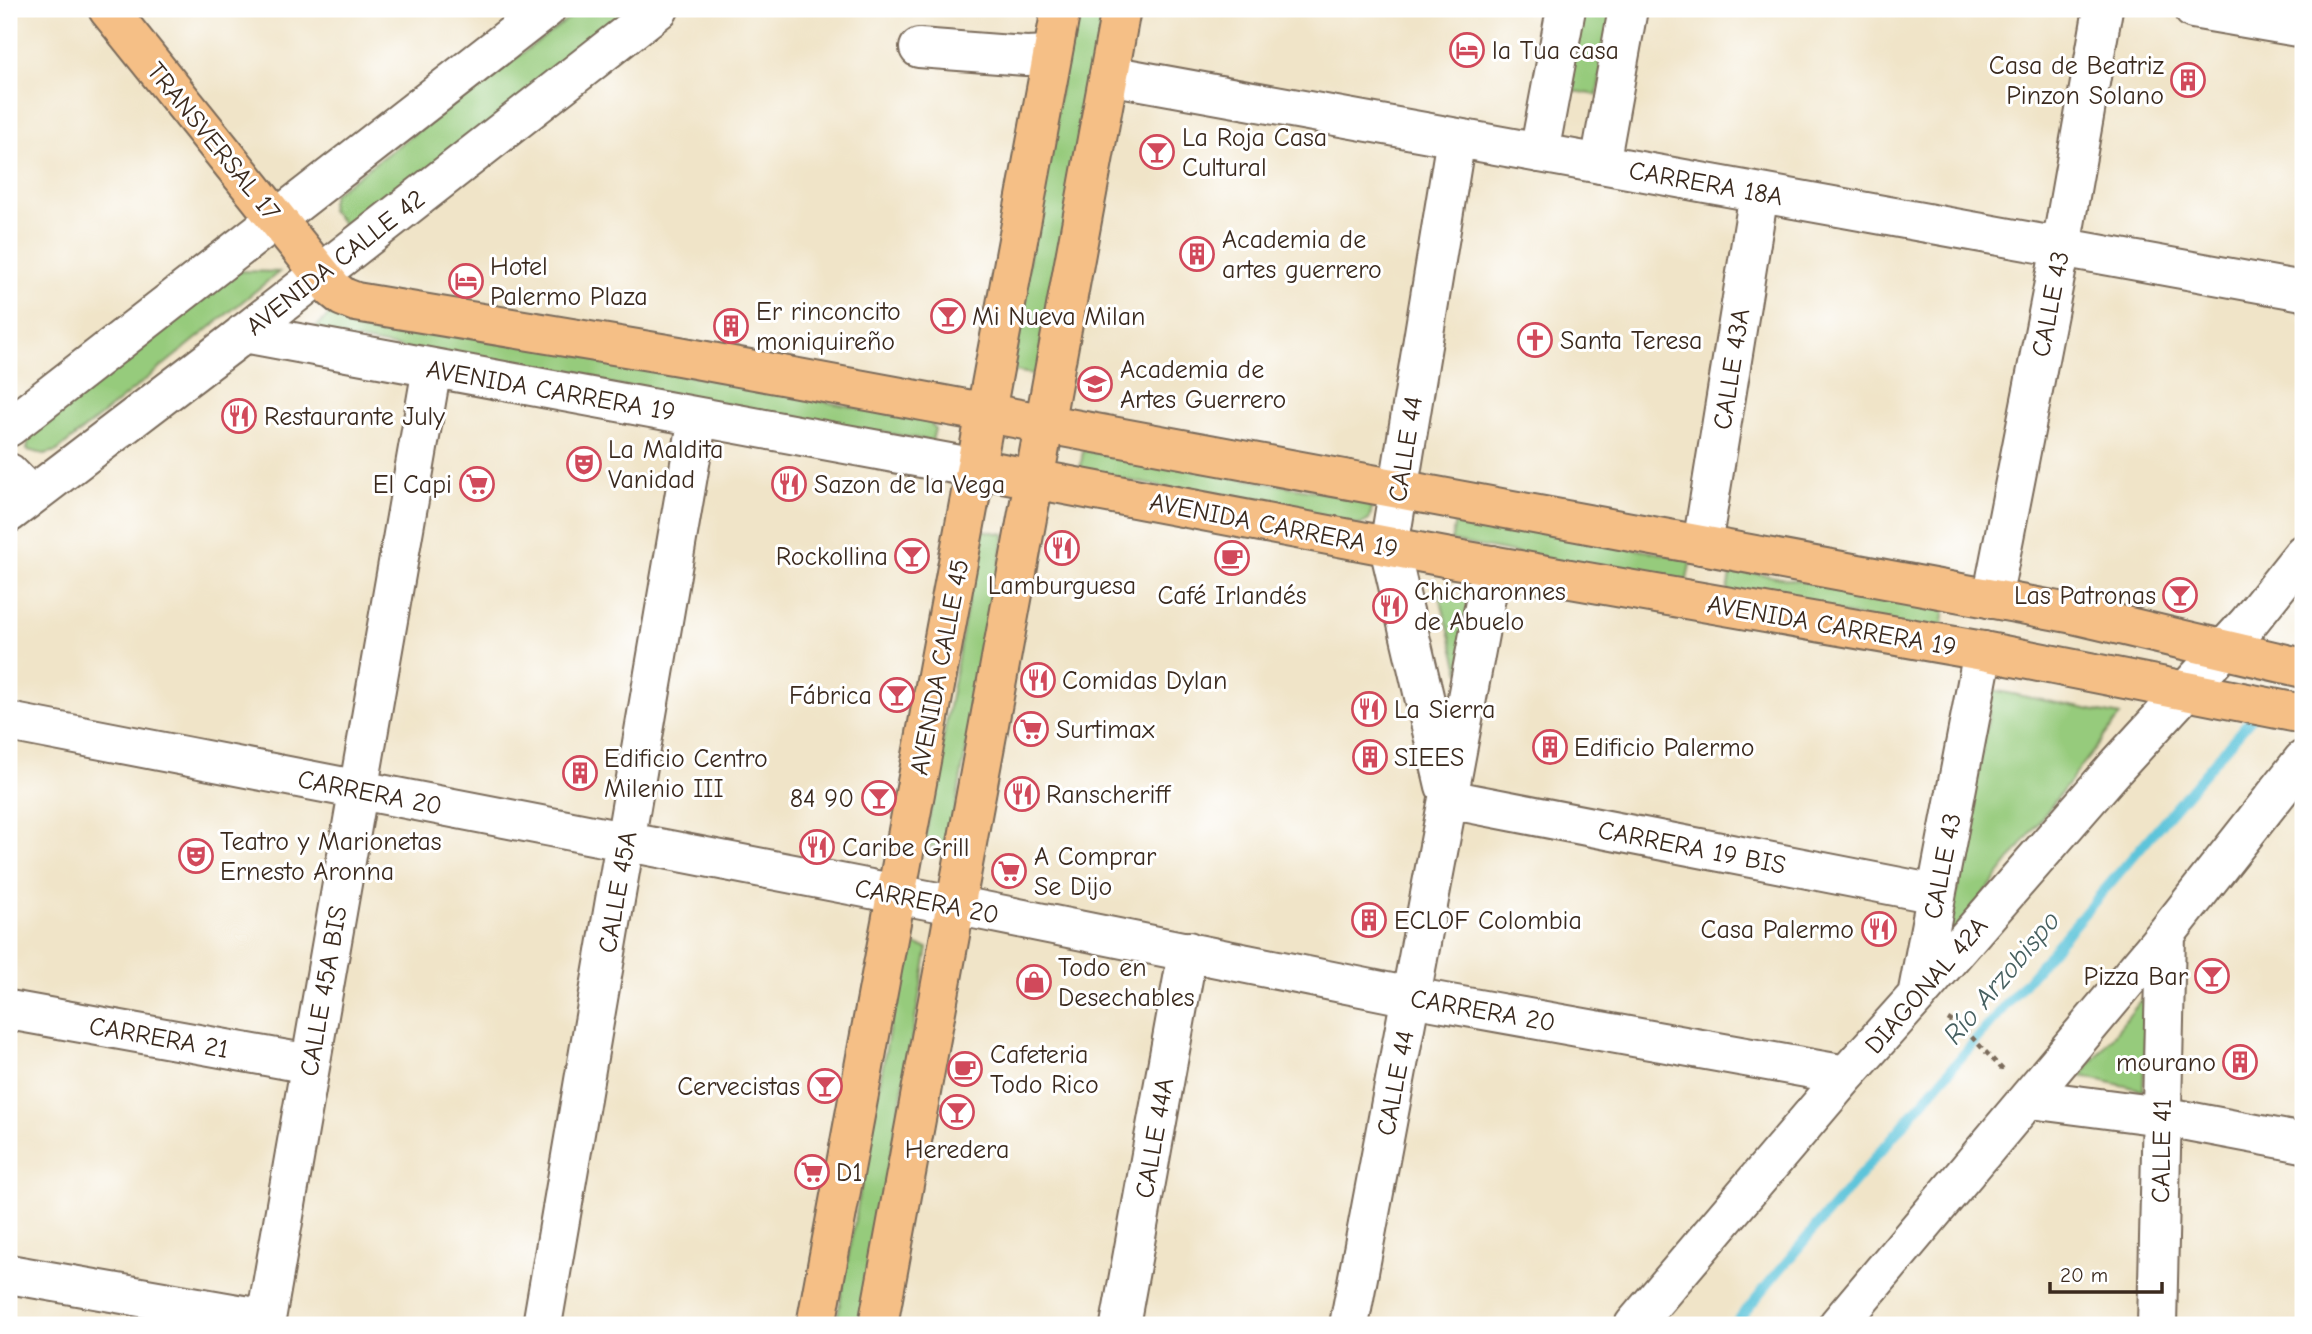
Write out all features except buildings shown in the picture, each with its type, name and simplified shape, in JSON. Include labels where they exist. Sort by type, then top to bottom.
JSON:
[{"type":"main road","name":"TRANSVERSAL 17","points":[[108,9],[321,274]]},
{"type":"main road","name":"AVENIDA CALLE 45","points":[[816,1325],[1061,9]]},
{"type":"main road","points":[[878,1325],[1121,9]]},
{"type":"main road","name":"AVENIDA CARRERA 19","points":[[321,274],[343,297],[375,307],[666,354],[2069,613],[2303,668]]},
{"type":"main road","name":"AVENIDA CARRERA 19","points":[[976,468],[1390,547],[1983,651],[2303,714]]},
{"type":"street","points":[[9,426],[546,9]]},
{"type":"street","name":"AVENIDA CALLE 42","points":[[16,494],[244,333],[659,9]]},
{"type":"street","points":[[1539,153],[1566,9]]},
{"type":"street","points":[[1600,164],[1628,9]]},
{"type":"street","name":"CALLE 43","points":[[1992,599],[2061,247],[2104,9]]},
{"type":"street","points":[[2193,9],[2303,28]]},
{"type":"street","points":[[919,48],[1052,55]]},
{"type":"street","name":"CARRERA 18A","points":[[1109,75],[2303,290]]},
{"type":"street","name":"CALLE 44","points":[[1448,799],[1390,547],[1456,138]]},
{"type":"street","name":"CALLE 43A","points":[[1702,545],[1759,193]]},
{"type":"street","name":"AVENIDA CARRERA 19","points":[[244,333],[976,468]]},
{"type":"street","name":"CALLE 45A BIS","points":[[265,1322],[432,368]]},
{"type":"street","name":"CALLE 45A","points":[[542,1325],[698,417]]},
{"type":"street","name":"DIAGONAL 42A","points":[[1634,1325],[1846,1075],[2116,766],[2197,693],[2234,652],[2303,554]]},
{"type":"street","name":"CALLE 44","points":[[1349,1325],[1492,565]]},
{"type":"street","name":"CALLE 43","points":[[1916,997],[1983,651]]},
{"type":"street","name":"CARRERA 20","points":[[9,722],[1188,951],[1411,997],[1846,1075]]},
{"type":"street","points":[[1838,1325],[2166,934],[2290,795],[2303,760]]},
{"type":"street","name":"CARRERA 19 BIS","points":[[1448,799],[1936,894]]},
{"type":"street","name":"CALLE 41","points":[[2157,1325],[2166,934]]},
{"type":"street","name":"CALLE 44A","points":[[1120,1325],[1188,951]]},
{"type":"street","name":"CARRERA 21","points":[[9,1010],[310,1064]]},
{"type":"street","points":[[2030,1098],[2161,1116],[2303,1143]]},
{"type":"street","points":[[9,1274],[265,1322]]},
{"type":"path","points":[[1965,1030],[1998,1065]]},
{"type":"green space","points":[[582,9],[638,9],[355,226],[344,225],[330,209],[333,194]]},
{"type":"green space","points":[[1075,9],[1105,9],[1038,375],[1009,370]]},
{"type":"green space","points":[[1579,9],[1613,9],[1597,95],[1564,89]]},
{"type":"green space","points":[[239,271],[279,272],[57,451],[44,454],[27,450],[29,437]]},
{"type":"green space","points":[[336,308],[930,422],[935,429],[932,441],[311,332]]},
{"type":"green space","points":[[1083,450],[1365,500],[1372,508],[1369,520],[1360,525],[1080,471]]},
{"type":"green space","points":[[1456,517],[1691,559],[1686,585],[1451,541]]},
{"type":"green space","points":[[981,530],[1005,534],[948,849],[924,845]]},
{"type":"green space","points":[[1731,569],[1945,607],[1942,632],[1727,592]]},
{"type":"green space","points":[[1439,593],[1474,602],[1460,673]]},
{"type":"green space","points":[[1993,690],[2120,716],[1948,941]]},
{"type":"green space","points":[[905,943],[928,948],[860,1325],[836,1325]]},
{"type":"green space","points":[[2147,993],[2143,1090],[2081,1076]]},
{"type":"waterway","name":"Río Arzobispo","points":[[1734,1325],[2256,713]]},
{"type":"place","name":"la Tua casa","points":[[1467,50]]},
{"type":"place","name":"Casa de Beatriz Pinzon Solano","points":[[2188,80]]},
{"type":"place","name":"La Roja Casa Cultural","points":[[1157,152]]},
{"type":"place","name":"Academia de artes guerrero","points":[[1197,254]]},
{"type":"place","name":"Hotel Palermo Plaza","points":[[466,281]]},
{"type":"place","name":"Mi Nueva Milan","points":[[948,316]]},
{"type":"place","name":"Er rinconcito moniquireño","points":[[731,326]]},
{"type":"place","name":"Santa Teresa","points":[[1535,340]]},
{"type":"place","name":"Academia de Artes Guerrero","points":[[1095,384]]},
{"type":"place","name":"Restaurante July","points":[[239,416]]},
{"type":"place","name":"La Maldita Vanidad","points":[[584,464]]},
{"type":"place","name":"El Capi","points":[[477,484]]},
{"type":"place","name":"Sazon de la Vega","points":[[789,484]]},
{"type":"place","name":"Lamburguesa","points":[[1062,548]]},
{"type":"place","name":"Rockollina","points":[[912,556]]},
{"type":"place","name":"Café Irlandés","points":[[1232,558]]},
{"type":"place","name":"Las Patronas","points":[[2180,595]]},
{"type":"place","name":"Chicharonnes de Abuelo","points":[[1390,606]]},
{"type":"place","name":"Comidas Dylan","points":[[1038,680]]},
{"type":"place","name":"Fábrica","points":[[897,695]]},
{"type":"place","name":"La Sierra","points":[[1369,709]]},
{"type":"place","name":"Surtimax","points":[[1031,729]]},
{"type":"place","name":"Edificio Palermo","points":[[1550,747]]},
{"type":"place","name":"SIEES","points":[[1370,757]]},
{"type":"place","name":"Edificio Centro Milenio III","points":[[580,773]]},
{"type":"place","name":"Ranscheriff","points":[[1022,794]]},
{"type":"place","name":"84 90","points":[[879,798]]},
{"type":"place","name":"Caribe Grill","points":[[817,847]]},
{"type":"place","name":"Teatro y Marionetas Ernesto Aronna","points":[[196,856]]},
{"type":"place","name":"A Comprar Se Dijo","points":[[1009,871]]},
{"type":"place","name":"ECLOF Colombia","points":[[1369,920]]},
{"type":"place","name":"Casa Palermo","points":[[1879,929]]},
{"type":"place","name":"Pizza Bar","points":[[2212,976]]},
{"type":"place","name":"Todo en Desechables","points":[[1034,982]]},
{"type":"place","name":"mourano","points":[[2240,1062]]},
{"type":"place","name":"Cafeteria Todo Rico","points":[[965,1069]]},
{"type":"place","name":"Cervecistas","points":[[825,1086]]},
{"type":"place","name":"Heredera","points":[[957,1112]]},
{"type":"place","name":"D1","points":[[812,1172]]}]
